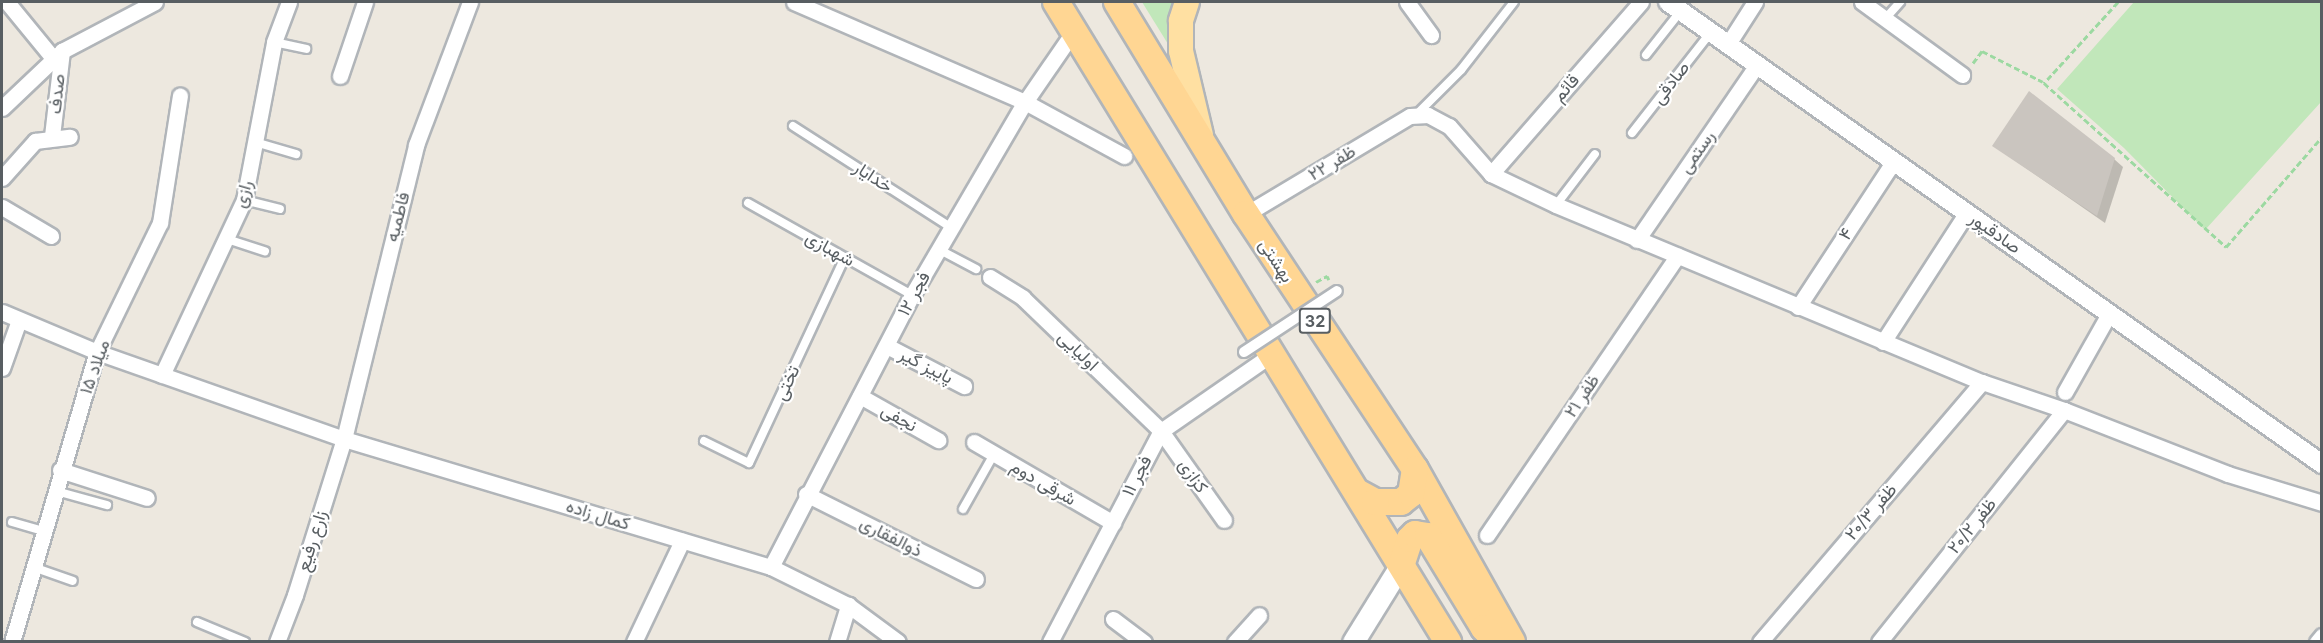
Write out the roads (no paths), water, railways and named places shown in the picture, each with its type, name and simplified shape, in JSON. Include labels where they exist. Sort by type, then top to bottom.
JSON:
[{"type":"highway","points":[[1056,2],[1402,563],[1448,642]]},
{"type":"highway","name":"بهشتی","points":[[1118,2],[1202,137],[1246,214],[1415,469],[1512,642]]},
{"type":"highway","points":[[1359,493],[1375,502],[1401,502],[1411,494],[1415,469]]},
{"type":"highway","points":[[1402,563],[1410,539],[1415,534],[1428,536],[1484,628],[1497,642]]},
{"type":"main road","points":[[1187,2],[1181,21],[1181,51],[1202,137]]},
{"type":"main road","points":[[1353,642],[1402,563]]},
{"type":"street","points":[[8,2],[57,55]]},
{"type":"street","points":[[2,108],[57,55],[155,2]]},
{"type":"street","name":"رازی","points":[[162,375],[244,200],[274,42],[288,2]]},
{"type":"street","points":[[340,76],[365,2]]},
{"type":"street","name":"فاطمیه","points":[[344,439],[416,145],[470,2]]},
{"type":"street","points":[[794,2],[1025,102],[1124,156]]},
{"type":"street","points":[[1407,2],[1431,35]]},
{"type":"street","name":"قائم","points":[[1491,174],[1641,2]]},
{"type":"street","points":[[1728,44],[1755,2]]},
{"type":"street","points":[[1862,2],[1962,75]]},
{"type":"street","name":"صادقپور","points":[[1675,6],[2322,464]]},
{"type":"street","name":"فجر ۱۲","points":[[771,567],[806,494],[887,346],[912,295],[953,229],[1025,102],[1074,31]]},
{"type":"street","name":"صدف","points":[[52,136],[57,55]]},
{"type":"street","name":"رستمی","points":[[1637,240],[1758,64]]},
{"type":"street","name":"میلاد ۱۵","points":[[12,642],[54,490],[97,352],[160,223],[180,96]]},
{"type":"street","points":[[1418,113],[1449,126],[1491,174],[1637,240],[1982,382],[2064,410],[2228,474],[2322,503]]},
{"type":"street","name":"ظفر ۲۲","points":[[1246,214],[1418,113]]},
{"type":"street","points":[[2,178],[35,141],[52,136],[70,137]]},
{"type":"street","name":"۴","points":[[1798,307],[1894,161]]},
{"type":"street","points":[[2,207],[51,236]]},
{"type":"street","points":[[1883,342],[1967,212]]},
{"type":"street","name":"ظفر ۲۱","points":[[1486,535],[1677,256]]},
{"type":"street","name":"اولیایی","points":[[990,277],[1023,298],[1161,431]]},
{"type":"street","points":[[1244,352],[1337,291]]},
{"type":"street","name":"کمال زاده","points":[[2,312],[97,352],[344,439],[771,567],[848,604],[898,642]]},
{"type":"street","points":[[2065,392],[2109,314]]},
{"type":"street","points":[[2,368],[19,320]]},
{"type":"street","name":"پاییز گیر","points":[[887,346],[964,386]]},
{"type":"street","name":"فجر ۱۱","points":[[1050,642],[1161,431],[1272,354]]},
{"type":"street","name":"ظفر ۲۰/۳","points":[[1760,642],[1982,382]]},
{"type":"street","name":"نجفی","points":[[860,396],[938,440]]},
{"type":"street","name":"ظفر ۲۰/۲","points":[[1879,642],[2064,410]]},
{"type":"street","name":"کزازی","points":[[1161,431],[1224,520]]},
{"type":"street","name":"زارع رفیع","points":[[277,642],[296,595],[344,439]]},
{"type":"street","name":"شرقی دوم","points":[[974,442],[1113,523]]},
{"type":"street","points":[[60,470],[147,498]]},
{"type":"street","name":"ذوالفقاری","points":[[806,494],[976,579]]},
{"type":"street","points":[[634,642],[682,541]]},
{"type":"street","points":[[837,642],[848,604]]},
{"type":"street","points":[[1235,642],[1259,615]]},
{"type":"street","points":[[1113,619],[1144,642]]},
{"type":"street","points":[[2317,642],[2322,636]]},
{"type":"lane","points":[[1418,113],[1461,70],[1515,2]]},
{"type":"lane","points":[[1884,20],[1900,2]]},
{"type":"lane","points":[[1646,55],[1675,6]]},
{"type":"lane","name":"صادقی","points":[[1632,133],[1711,32]]},
{"type":"lane","points":[[274,42],[306,49]]},
{"type":"lane","name":"خدایار","points":[[793,126],[953,229]]},
{"type":"lane","points":[[255,142],[296,154]]},
{"type":"lane","points":[[1556,205],[1595,154]]},
{"type":"lane","points":[[244,200],[280,209]]},
{"type":"lane","name":"شهبازی","points":[[748,203],[912,295]]},
{"type":"lane","points":[[227,240],[265,251]]},
{"type":"lane","points":[[940,250],[976,269]]},
{"type":"lane","name":"تختی","points":[[704,441],[749,463],[845,257]]},
{"type":"lane","points":[[963,509],[994,454]]},
{"type":"lane","points":[[54,490],[107,504]]},
{"type":"lane","points":[[12,522],[43,531]]},
{"type":"lane","points":[[33,567],[73,581]]},
{"type":"lane","points":[[197,622],[245,642]]}]
